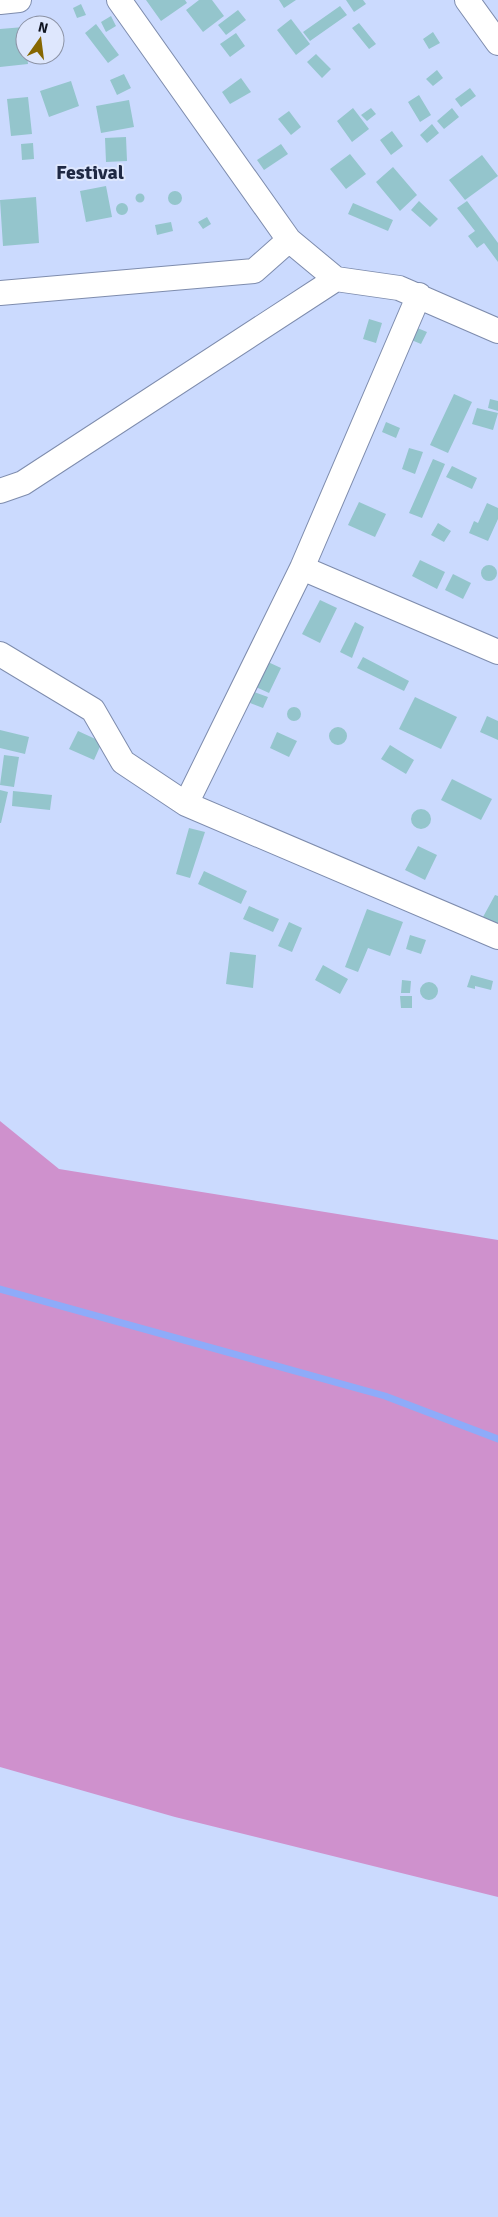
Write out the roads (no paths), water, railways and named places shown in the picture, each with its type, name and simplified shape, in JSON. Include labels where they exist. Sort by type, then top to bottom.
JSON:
[{"type":"street","points":[[0,2],[18,0]]},
{"type":"street","points":[[119,0],[289,240],[336,280],[399,288],[498,331]]},
{"type":"street","points":[[467,0],[498,43]]},
{"type":"street","points":[[0,293],[254,271],[289,240]]},
{"type":"street","points":[[0,491],[23,483],[336,280]]},
{"type":"street","points":[[186,804],[302,568],[418,295]]},
{"type":"street","points":[[302,568],[498,652]]},
{"type":"street","points":[[2,660],[93,710],[123,762],[186,804],[498,937]]},
{"type":"waterway","points":[[0,1289],[385,1396],[498,1439]]},
{"type":"district","name":"Festival","points":[[90,172]]}]
